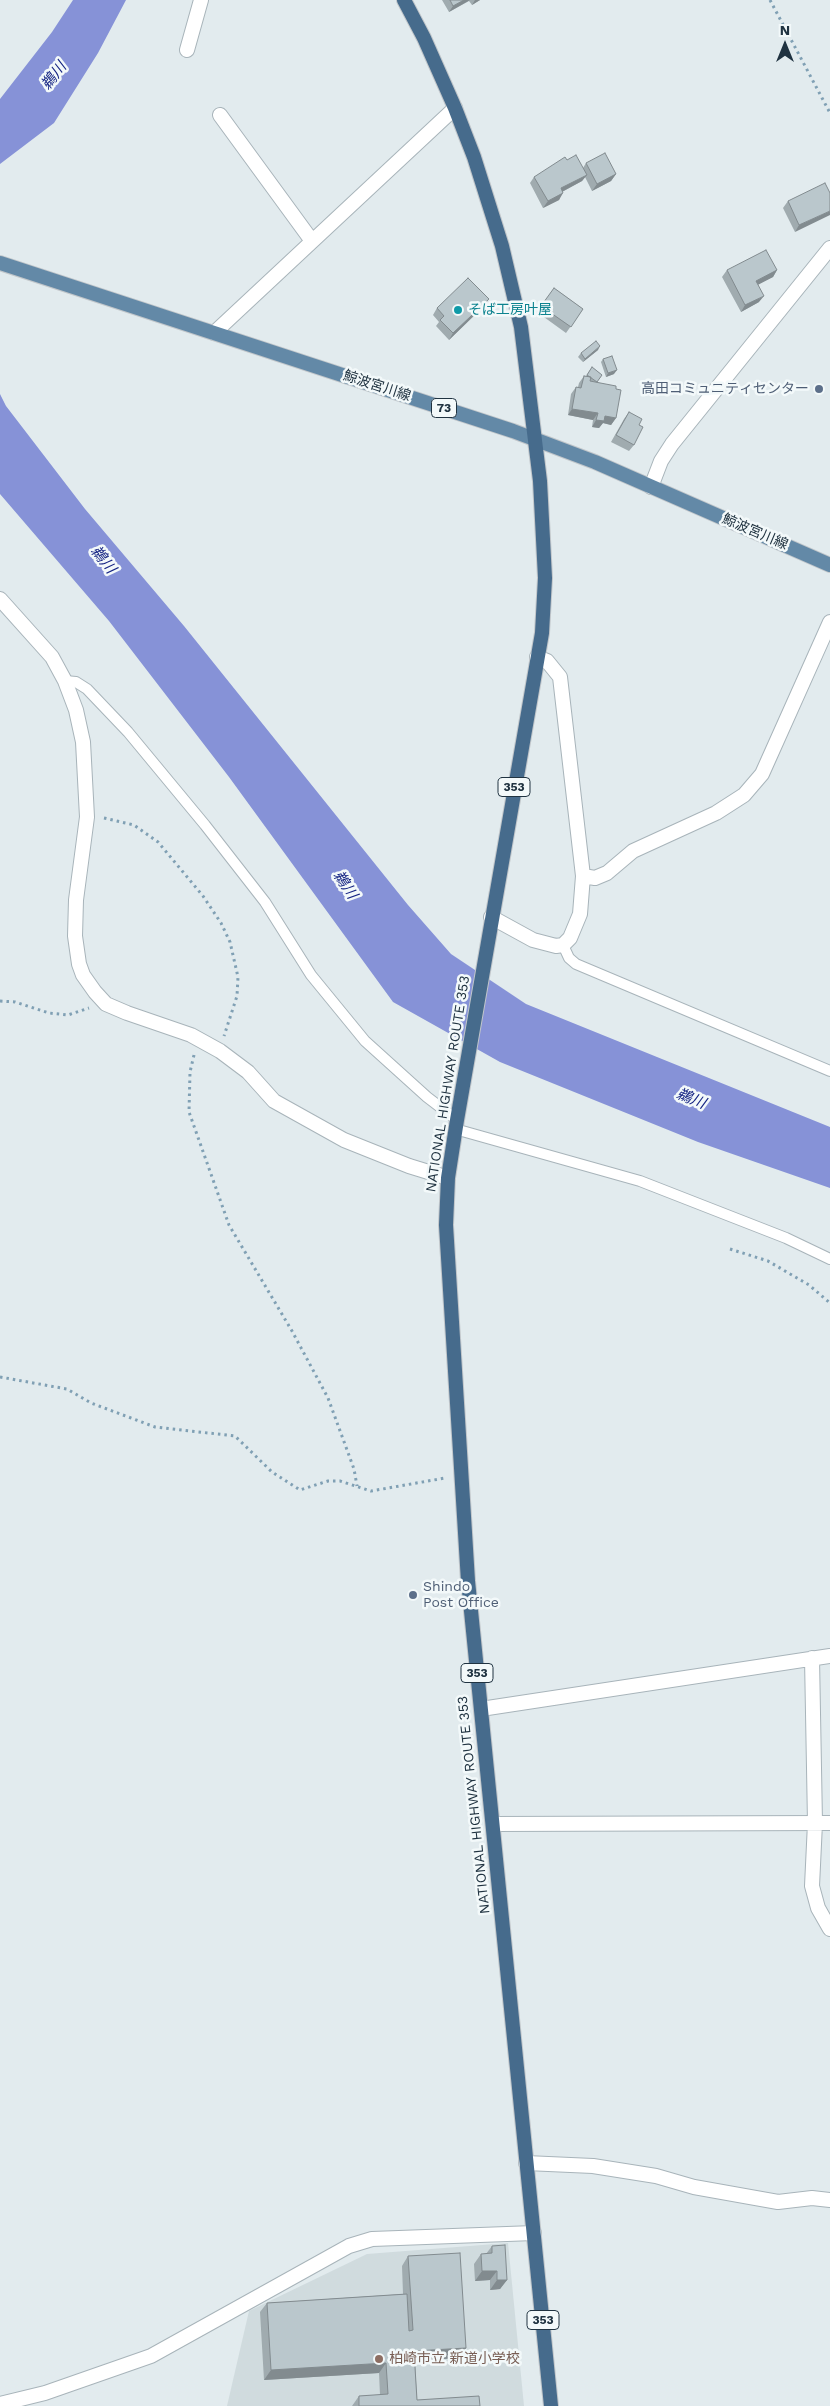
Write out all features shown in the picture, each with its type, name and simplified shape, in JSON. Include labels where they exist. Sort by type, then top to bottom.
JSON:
[{"type":"highway","name":"NATIONAL HIGHWAY ROUTE 353","points":[[404,0],[424,38],[455,108],[474,157],[502,246],[521,327],[536,439],[545,578],[545,605],[537,657],[490,923],[448,1178],[447,1247],[468,1581],[552,2406]]},
{"type":"main road","name":"鯨波宮川線","points":[[0,263],[536,439],[830,565]]},
{"type":"street","points":[[187,50],[200,0]]},
{"type":"street","points":[[214,333],[455,108]]},
{"type":"street","points":[[220,115],[312,241]]},
{"type":"street","points":[[651,487],[661,461],[672,444],[830,248]]},
{"type":"street","points":[[0,599],[52,657],[65,681],[76,710],[83,742],[87,817],[76,900],[76,952],[83,975],[106,1004],[200,1040],[220,1051],[248,1072],[274,1101],[308,1120],[352,1143],[409,1166],[448,1178]]},
{"type":"street","points":[[583,876],[595,878],[607,873],[633,851],[716,812],[744,795],[762,774],[830,622]]},
{"type":"street","points":[[490,923],[533,940],[556,946],[563,945],[570,938],[580,914],[583,876],[560,677],[547,661],[537,657]]},
{"type":"street","points":[[481,1709],[830,1656]]},
{"type":"street","points":[[812,1658],[815,1823],[812,1886],[818,1908],[830,1929]]},
{"type":"street","points":[[493,1824],[830,1822]]},
{"type":"street","points":[[526,2163],[593,2166],[656,2176],[694,2186],[778,2202],[829,2196]]},
{"type":"street","points":[[0,2404],[45,2393],[150,2356],[349,2246],[372,2239],[534,2233]]},
{"type":"lane","points":[[65,681],[76,682],[87,689],[128,732],[265,902],[311,975],[365,1041],[426,1097],[457,1120],[640,1181],[786,1238],[830,1259]]},
{"type":"lane","points":[[563,945],[569,958],[576,964],[830,1071]]},
{"type":"path","points":[[770,0],[830,113]]},
{"type":"path","points":[[87,817],[118,820],[134,825],[158,842],[203,896],[221,923],[230,942],[238,977],[237,996],[220,1051]]},
{"type":"path","points":[[0,1001],[15,1002],[49,1013],[68,1015],[106,1004]]},
{"type":"path","points":[[200,1040],[190,1072],[189,1112],[230,1225],[292,1331],[328,1398],[354,1469],[357,1486]]},
{"type":"path","points":[[730,1249],[768,1261],[808,1285],[830,1303]]},
{"type":"path","points":[[0,1378],[67,1389],[91,1403],[155,1428],[235,1436],[272,1472],[300,1490],[328,1481],[340,1481],[371,1491],[461,1475]]},
{"type":"shaded area","name":"柏崎市立 新道小学校","points":[[508,2243],[524,2406],[227,2406],[249,2311],[367,2254]]},
{"type":"water","name":"鵜川","points":[[73,0],[126,0],[98,53],[54,123],[0,164],[0,99],[52,32]]},
{"type":"water","name":"鵜川","points":[[0,394],[6,406],[85,509],[184,626],[408,905],[451,954],[526,1004],[830,1127],[830,1188],[698,1142],[500,1062],[393,1002],[229,777],[109,621],[0,494]]},
{"type":"building","points":[[450,0],[464,0],[453,6]]},
{"type":"building","points":[[605,153],[616,174],[597,184],[586,163]]},
{"type":"building","points":[[576,155],[587,175],[561,188],[563,193],[548,201],[534,177],[565,157],[567,160]]},
{"type":"building","points":[[825,183],[830,193],[830,211],[799,225],[788,201]]},
{"type":"building","points":[[766,250],[777,270],[756,281],[764,296],[745,305],[727,270]]},
{"type":"building","name":"そば工房叶屋","points":[[468,278],[489,299],[453,333],[440,320],[444,316],[437,308]]},
{"type":"building","points":[[554,288],[583,309],[571,327],[541,306]]},
{"type":"building","points":[[596,341],[600,346],[585,359],[581,353]]},
{"type":"building","points":[[612,356],[617,370],[608,373],[603,359]]},
{"type":"building","points":[[592,367],[602,375],[597,382],[587,375]]},
{"type":"building","points":[[584,376],[591,377],[590,381],[616,386],[616,389],[621,390],[616,418],[605,416],[604,421],[596,420],[598,413],[572,409],[576,387],[581,388]]},
{"type":"building","points":[[629,412],[642,419],[639,425],[643,427],[634,445],[616,435]]},
{"type":"building","points":[[505,2245],[507,2280],[497,2280],[497,2271],[482,2271],[481,2254],[492,2253],[492,2246]]},
{"type":"building","points":[[460,2253],[466,2348],[414,2351],[417,2400],[479,2396],[480,2406],[359,2406],[359,2396],[388,2394],[386,2363],[271,2370],[267,2303],[407,2294],[409,2331],[413,2330],[408,2256]]},
{"type":"place","name":"そば工房叶屋","points":[[458,310]]},
{"type":"place","name":"高田コミュニティセンター","points":[[819,389]]},
{"type":"place","name":"Shindo Post Office","points":[[413,1595]]},
{"type":"place","name":"柏崎市立 新道小学校","points":[[379,2359]]}]
